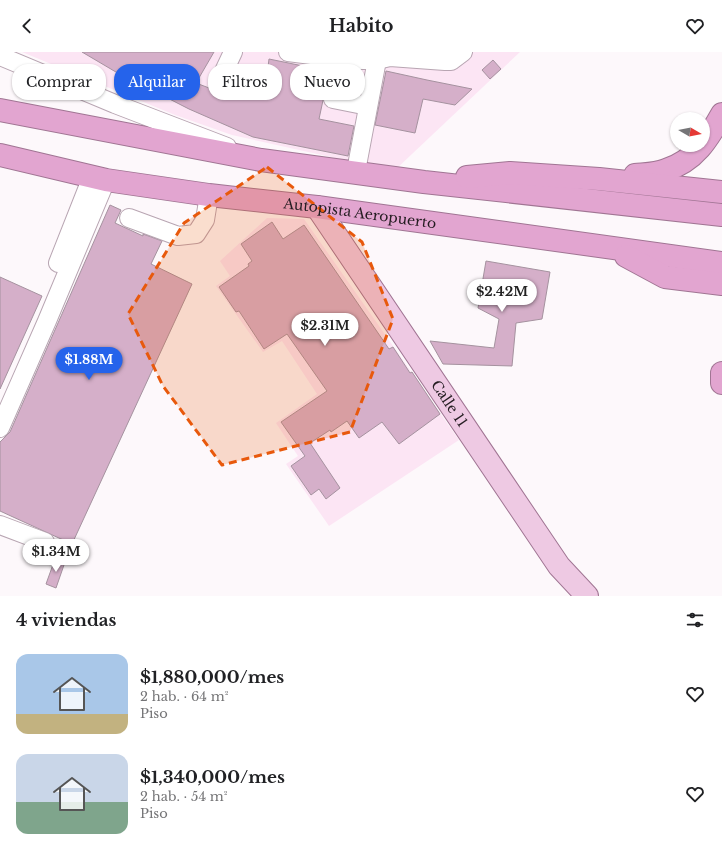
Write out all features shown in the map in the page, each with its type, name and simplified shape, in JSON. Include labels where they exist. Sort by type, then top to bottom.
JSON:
[{"type":"highway","points":[[0,110],[261,160],[356,171],[424,182],[722,215]]},
{"type":"highway","points":[[599,179],[666,170],[693,156],[706,142],[722,114]]},
{"type":"highway","name":"Autopista Aeropuerto","points":[[0,155],[99,178],[209,195],[317,207],[722,264]]},
{"type":"highway","points":[[424,182],[510,173],[599,179],[722,192]]},
{"type":"highway","points":[[614,249],[665,277],[722,284]]},
{"type":"highway","points":[[722,373],[722,383]]},
{"type":"main road","name":"Calle 11","points":[[317,207],[559,566],[587,596]]},
{"type":"street","points":[[227,64],[233,52]]},
{"type":"street","points":[[288,52],[351,60],[377,60],[390,57],[445,61],[451,61],[463,52]]},
{"type":"street","points":[[0,56],[114,104],[261,160]]},
{"type":"street","points":[[356,171],[377,60]]},
{"type":"street","points":[[342,100],[368,106]]},
{"type":"street","points":[[0,405],[99,178]]},
{"type":"street","points":[[0,428],[47,321],[99,178]]},
{"type":"street","points":[[129,218],[178,236],[196,234],[204,220],[209,195]]},
{"type":"street","points":[[0,525],[45,542]]},
{"type":"highlighted area","points":[[267,167],[362,242],[393,319],[350,432],[222,465],[163,386],[128,314],[184,223]]},
{"type":"shaded area","points":[[22,52],[520,52],[394,171],[232,135],[175,115],[139,100],[200,100],[200,64],[114,64],[114,90],[106,87],[106,64],[51,64]]},
{"type":"shaded area","points":[[267,218],[304,219],[459,440],[329,526],[286,464],[298,456],[276,423],[317,394],[282,341],[263,352],[216,286],[230,276],[220,261]]},
{"type":"building","points":[[82,52],[214,52],[200,76],[200,64],[114,64],[114,71],[106,66],[106,64],[102,64]]},
{"type":"building","points":[[269,59],[293,64],[290,64],[290,100],[323,100],[319,119],[354,126],[348,156],[253,137],[171,100],[200,100],[200,85],[208,88],[208,100],[282,100],[282,64],[268,64]]},
{"type":"building","points":[[493,60],[501,69],[490,79],[482,70]]},
{"type":"building","points":[[386,71],[472,89],[455,105],[423,99],[415,133],[375,125]]},
{"type":"building","points":[[110,205],[121,210],[115,223],[143,236],[143,234],[162,241],[151,264],[192,284],[72,544],[0,511],[0,442],[10,432]]},
{"type":"building","points":[[272,222],[283,239],[304,225],[389,349],[393,347],[440,414],[399,444],[382,422],[359,438],[347,421],[331,432],[330,430],[310,443],[340,488],[326,499],[319,489],[311,495],[291,466],[305,456],[281,422],[327,391],[287,334],[264,349],[239,311],[236,312],[219,287],[249,266],[248,264],[252,261],[241,244]]},
{"type":"building","points":[[486,261],[550,272],[542,319],[516,323],[512,366],[443,364],[430,341],[494,348],[499,319],[478,308]]},
{"type":"building","points":[[0,277],[42,296],[0,389]]},
{"type":"building","points":[[55,559],[65,562],[56,588],[46,584]]}]
